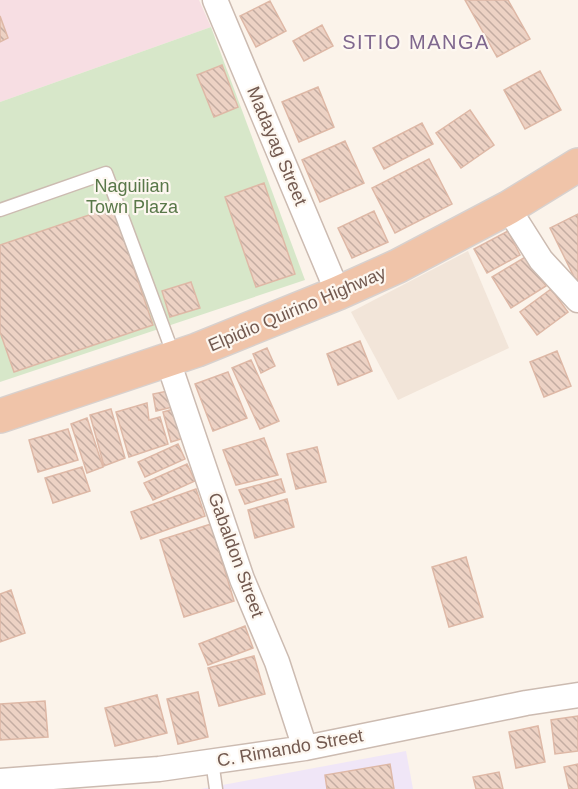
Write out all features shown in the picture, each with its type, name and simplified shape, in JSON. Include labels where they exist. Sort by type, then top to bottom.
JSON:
[{"type":"highway","name":"Elpidio Quirino Highway","points":[[0,416],[171,359],[338,293],[398,266],[508,208],[578,165]]},
{"type":"street","name":"Madayag Street","points":[[215,0],[338,293]]},
{"type":"street","points":[[508,208],[541,260],[578,300]]},
{"type":"street","name":"Gabaldon Street","points":[[171,359],[242,579],[277,662],[305,748]]},
{"type":"street","name":"C. Rimando Street","points":[[0,781],[159,770],[305,748],[514,705],[578,695]]},
{"type":"lane","points":[[0,210],[106,173],[171,359]]},
{"type":"lane","points":[[212,761],[216,789]]},
{"type":"shaded area","points":[[0,0],[199,0],[211,27],[0,102]]},
{"type":"shaded area","points":[[468,251],[509,348],[398,400],[351,312]]},
{"type":"shaded area","points":[[406,751],[413,789],[201,789]]},
{"type":"green space","name":"Naguilian Town Plaza","points":[[211,27],[305,280],[0,382],[0,102]]},
{"type":"building","points":[[465,0],[508,0],[530,39],[497,57]]},
{"type":"building","points":[[270,1],[286,31],[256,47],[240,16]]},
{"type":"building","points":[[0,16],[8,38],[0,42]]},
{"type":"building","points":[[322,25],[333,46],[304,61],[293,41]]},
{"type":"building","points":[[222,65],[238,107],[214,117],[197,75]]},
{"type":"building","points":[[540,71],[561,110],[525,129],[504,90]]},
{"type":"building","points":[[318,87],[334,127],[299,142],[282,102]]},
{"type":"building","points":[[470,110],[494,145],[461,168],[436,133]]},
{"type":"building","points":[[422,123],[433,144],[384,169],[373,148]]},
{"type":"building","points":[[345,141],[364,183],[320,202],[302,160]]},
{"type":"building","points":[[429,159],[452,204],[395,233],[372,188]]},
{"type":"building","points":[[264,183],[295,274],[256,287],[225,197]]},
{"type":"building","points":[[113,207],[153,325],[14,372],[0,332],[0,245]]},
{"type":"building","points":[[374,211],[388,242],[352,258],[338,228]]},
{"type":"building","points":[[578,214],[578,285],[550,228]]},
{"type":"building","points":[[508,231],[520,255],[487,273],[474,249]]},
{"type":"building","points":[[527,256],[546,286],[511,308],[492,277]]},
{"type":"building","points":[[191,282],[200,308],[170,317],[162,291]]},
{"type":"building","points":[[551,289],[568,312],[537,335],[520,312]]},
{"type":"building","points":[[360,341],[372,371],[338,385],[327,354]]},
{"type":"building","points":[[267,348],[275,366],[261,373],[253,354]]},
{"type":"building","points":[[557,351],[571,386],[544,397],[530,362]]},
{"type":"building","points":[[251,360],[279,421],[260,429],[232,368]]},
{"type":"building","points":[[228,372],[247,418],[213,431],[195,384]]},
{"type":"building","points":[[172,390],[177,406],[156,411],[153,394]]},
{"type":"building","points":[[147,403],[149,420],[160,417],[168,444],[129,457],[116,412]]},
{"type":"building","points":[[177,408],[184,438],[171,442],[163,412]]},
{"type":"building","points":[[111,409],[125,458],[104,466],[90,415]]},
{"type":"building","points":[[87,418],[103,467],[87,473],[71,424]]},
{"type":"building","points":[[68,429],[78,460],[38,472],[29,440]]},
{"type":"building","points":[[264,438],[278,475],[236,485],[223,450]]},
{"type":"building","points":[[178,444],[185,459],[145,477],[138,462]]},
{"type":"building","points":[[317,447],[326,482],[296,489],[287,454]]},
{"type":"building","points":[[187,464],[195,481],[153,500],[144,483]]},
{"type":"building","points":[[82,467],[90,491],[53,503],[45,478]]},
{"type":"building","points":[[281,479],[285,492],[245,504],[239,490]]},
{"type":"building","points":[[196,489],[205,516],[141,539],[131,512]]},
{"type":"building","points":[[287,499],[294,527],[255,538],[248,510]]},
{"type":"building","points":[[211,524],[234,601],[184,617],[160,540]]},
{"type":"building","points":[[466,557],[483,617],[449,627],[432,567]]},
{"type":"building","points":[[11,590],[25,633],[0,642],[0,594]]},
{"type":"building","points":[[245,626],[253,648],[208,665],[199,644]]},
{"type":"building","points":[[254,656],[265,694],[219,706],[208,668]]},
{"type":"building","points":[[198,692],[208,737],[178,744],[167,699]]},
{"type":"building","points":[[157,695],[167,733],[115,746],[105,708]]},
{"type":"building","points":[[45,701],[48,737],[0,740],[0,704]]},
{"type":"building","points":[[578,716],[578,751],[555,754],[551,720]]},
{"type":"building","points":[[538,726],[545,762],[516,768],[509,732]]},
{"type":"building","points":[[390,764],[394,789],[327,789],[325,775]]},
{"type":"building","points":[[578,764],[578,789],[569,789],[564,767]]},
{"type":"building","points":[[499,772],[503,789],[476,789],[473,777]]},
{"type":"district","name":"SITIO MANGA","points":[[416,42]]}]
